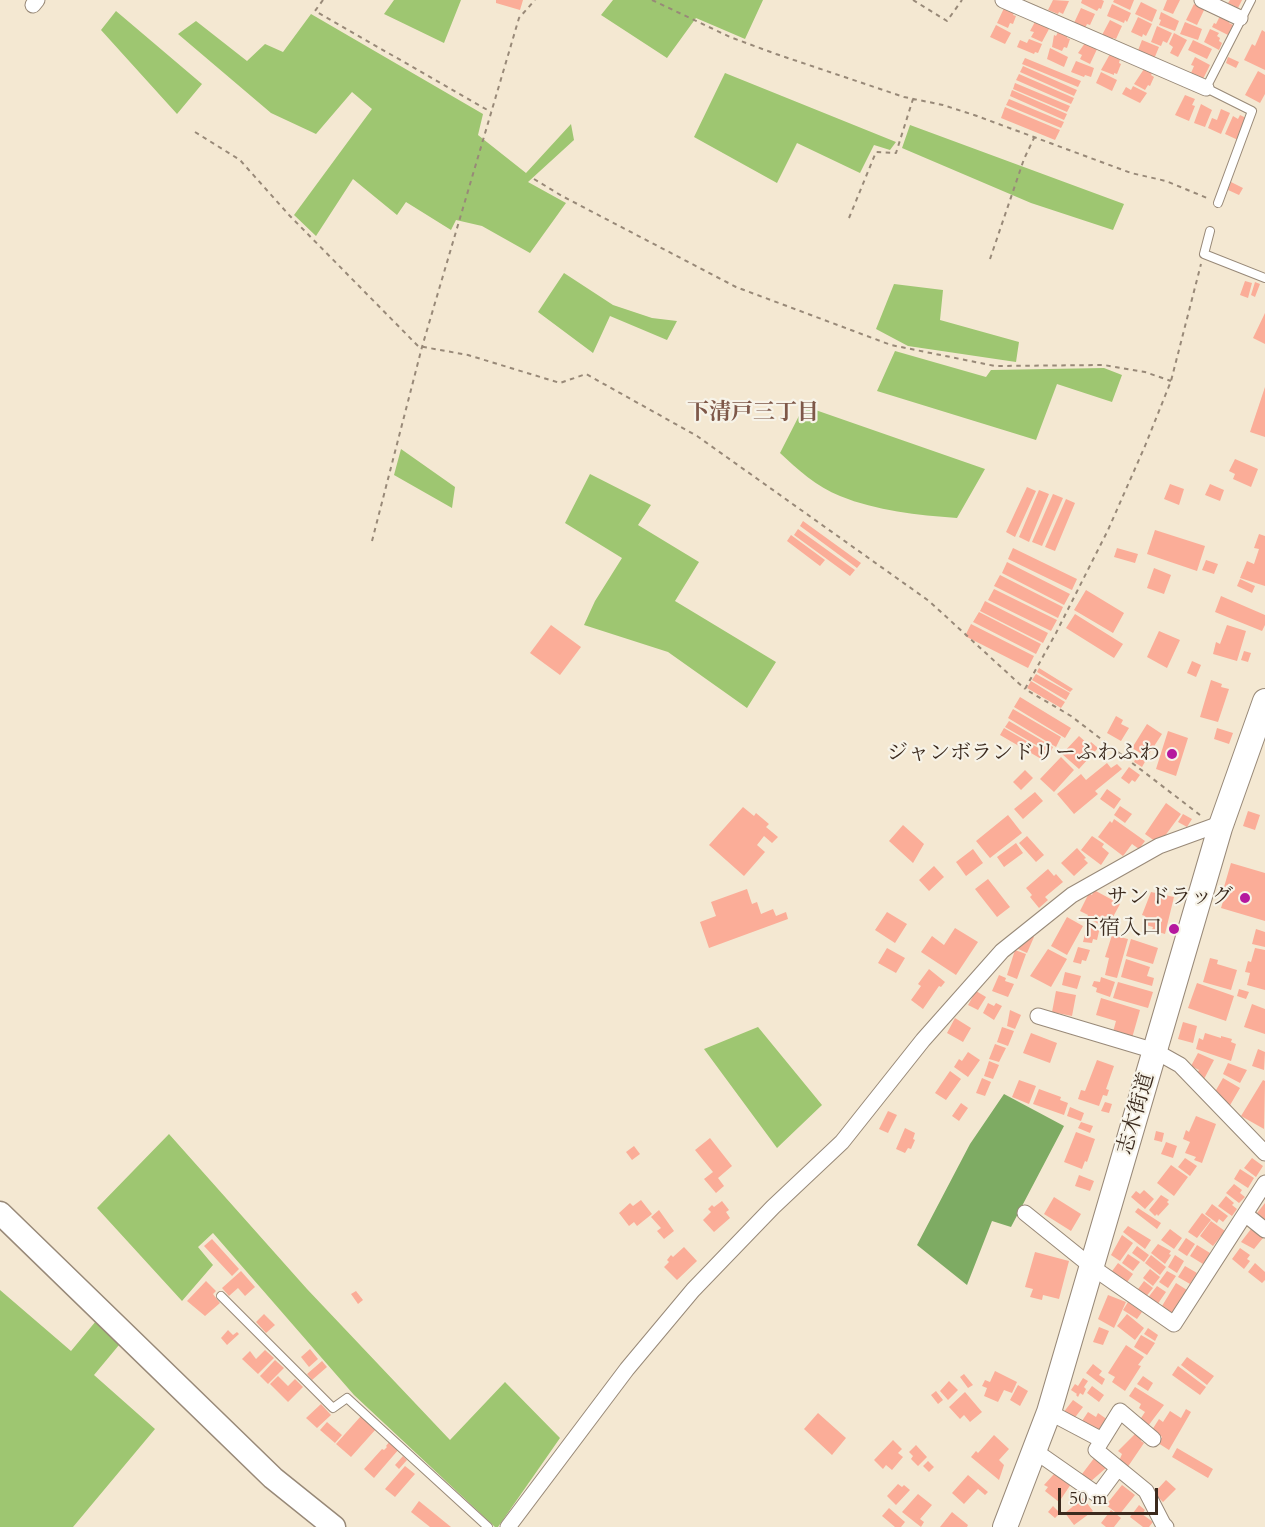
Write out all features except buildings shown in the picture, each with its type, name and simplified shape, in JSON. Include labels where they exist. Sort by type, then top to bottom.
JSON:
[{"type":"main road","name":"志木街道","points":[[1005,1527],[1049,1412],[1155,1051],[1217,827],[1265,701]]},
{"type":"street","points":[[1003,0],[1206,88]]},
{"type":"street","points":[[1202,0],[1240,18]]},
{"type":"street","points":[[508,1527],[627,1369],[693,1290],[773,1207],[842,1142],[923,1040],[1002,951],[1072,895],[1159,846],[1217,827]]},
{"type":"street","points":[[1038,1016],[1155,1051],[1180,1065],[1265,1153]]},
{"type":"street","points":[[1025,1213],[1092,1267],[1174,1324],[1265,1183]]},
{"type":"street","points":[[0,1213],[273,1478],[334,1527]]},
{"type":"street","points":[[1245,1214],[1265,1230]]},
{"type":"street","points":[[1153,1439],[1120,1411],[1096,1450],[1146,1491],[1162,1524],[1166,1527]]},
{"type":"street","points":[[1049,1412],[1102,1440]]},
{"type":"street","points":[[1035,1451],[1098,1495],[1118,1468]]},
{"type":"lane","points":[[1218,203],[1252,111],[1206,88],[1251,0]]},
{"type":"lane","points":[[1210,231],[1204,254],[1265,278]]},
{"type":"lane","points":[[220,1296],[333,1408],[346,1398],[488,1527]]},
{"type":"path","points":[[323,0],[315,11],[491,112]]},
{"type":"path","points":[[372,541],[422,347],[519,18],[535,0]]},
{"type":"path","points":[[652,0],[730,38],[876,89],[955,108],[1131,173],[1166,182],[1218,203]]},
{"type":"path","points":[[913,0],[946,21],[962,0]]},
{"type":"path","points":[[849,218],[876,152],[896,153],[913,99]]},
{"type":"path","points":[[195,132],[240,160],[289,215],[418,346],[468,355],[560,382],[586,374],[697,436],[929,601],[1025,689],[1071,716],[1217,827]]},
{"type":"path","points":[[990,259],[1024,159],[1035,138]]},
{"type":"path","points":[[534,179],[736,287],[891,345],[995,366],[1104,365],[1145,372],[1171,381]]},
{"type":"path","points":[[1025,689],[1108,530],[1171,381],[1204,254]]},
{"type":"green space","points":[[394,0],[461,0],[444,43],[384,14]]},
{"type":"green space","points":[[613,0],[763,0],[745,39],[696,18],[667,58],[601,15]]},
{"type":"green space","points":[[116,11],[202,84],[177,114],[101,30]]},
{"type":"green space","points":[[311,14],[483,114],[478,135],[526,173],[571,124],[574,140],[528,182],[566,203],[530,253],[482,226],[456,220],[451,230],[406,202],[397,215],[353,179],[316,236],[294,215],[372,109],[352,92],[316,134],[271,113],[178,34],[196,21],[247,61],[265,44],[283,52]]},
{"type":"green space","points":[[725,73],[896,142],[890,150],[874,145],[860,173],[797,143],[777,183],[694,137]]},
{"type":"green space","points":[[910,125],[1124,204],[1113,230],[1031,203],[902,148]]},
{"type":"green space","points":[[564,273],[613,305],[652,318],[677,321],[667,340],[610,316],[593,353],[538,312]]},
{"type":"green space","points":[[894,284],[943,290],[940,320],[1019,342],[1016,362],[908,346],[876,329]]},
{"type":"green space","points":[[895,351],[986,377],[991,370],[1104,368],[1122,375],[1112,402],[1057,384],[1036,440],[877,391]]},
{"type":"green space","points":[[804,406],[985,469],[957,518],[897,511],[854,501],[815,483],[780,453]]},
{"type":"green space","points":[[401,449],[455,487],[452,508],[394,475]]},
{"type":"green space","points":[[590,474],[651,505],[638,525],[699,562],[675,601],[776,662],[747,708],[668,652],[584,625],[595,601],[622,558],[565,523]]},
{"type":"green space","points":[[758,1027],[822,1105],[777,1148],[704,1049]]},
{"type":"green space","points":[[1004,1094],[1064,1126],[1011,1227],[992,1221],[967,1285],[917,1245],[970,1144]]},
{"type":"green space","points":[[169,1134],[307,1289],[450,1440],[505,1382],[560,1438],[498,1527],[495,1527],[354,1395],[213,1233],[198,1247],[213,1265],[182,1301],[97,1208]]},
{"type":"green space","points":[[0,1290],[71,1351],[96,1321],[119,1345],[94,1375],[155,1429],[73,1527],[0,1527]]},
{"type":"place","name":"ジャンボランドリーふわふわ","points":[[1172,754]]},
{"type":"place","name":"サンドラッグ","points":[[1245,898]]},
{"type":"place","name":"下宿入口","points":[[1174,929]]},
{"type":"district","name":"下清戸三丁目","points":[[753,414]]}]
